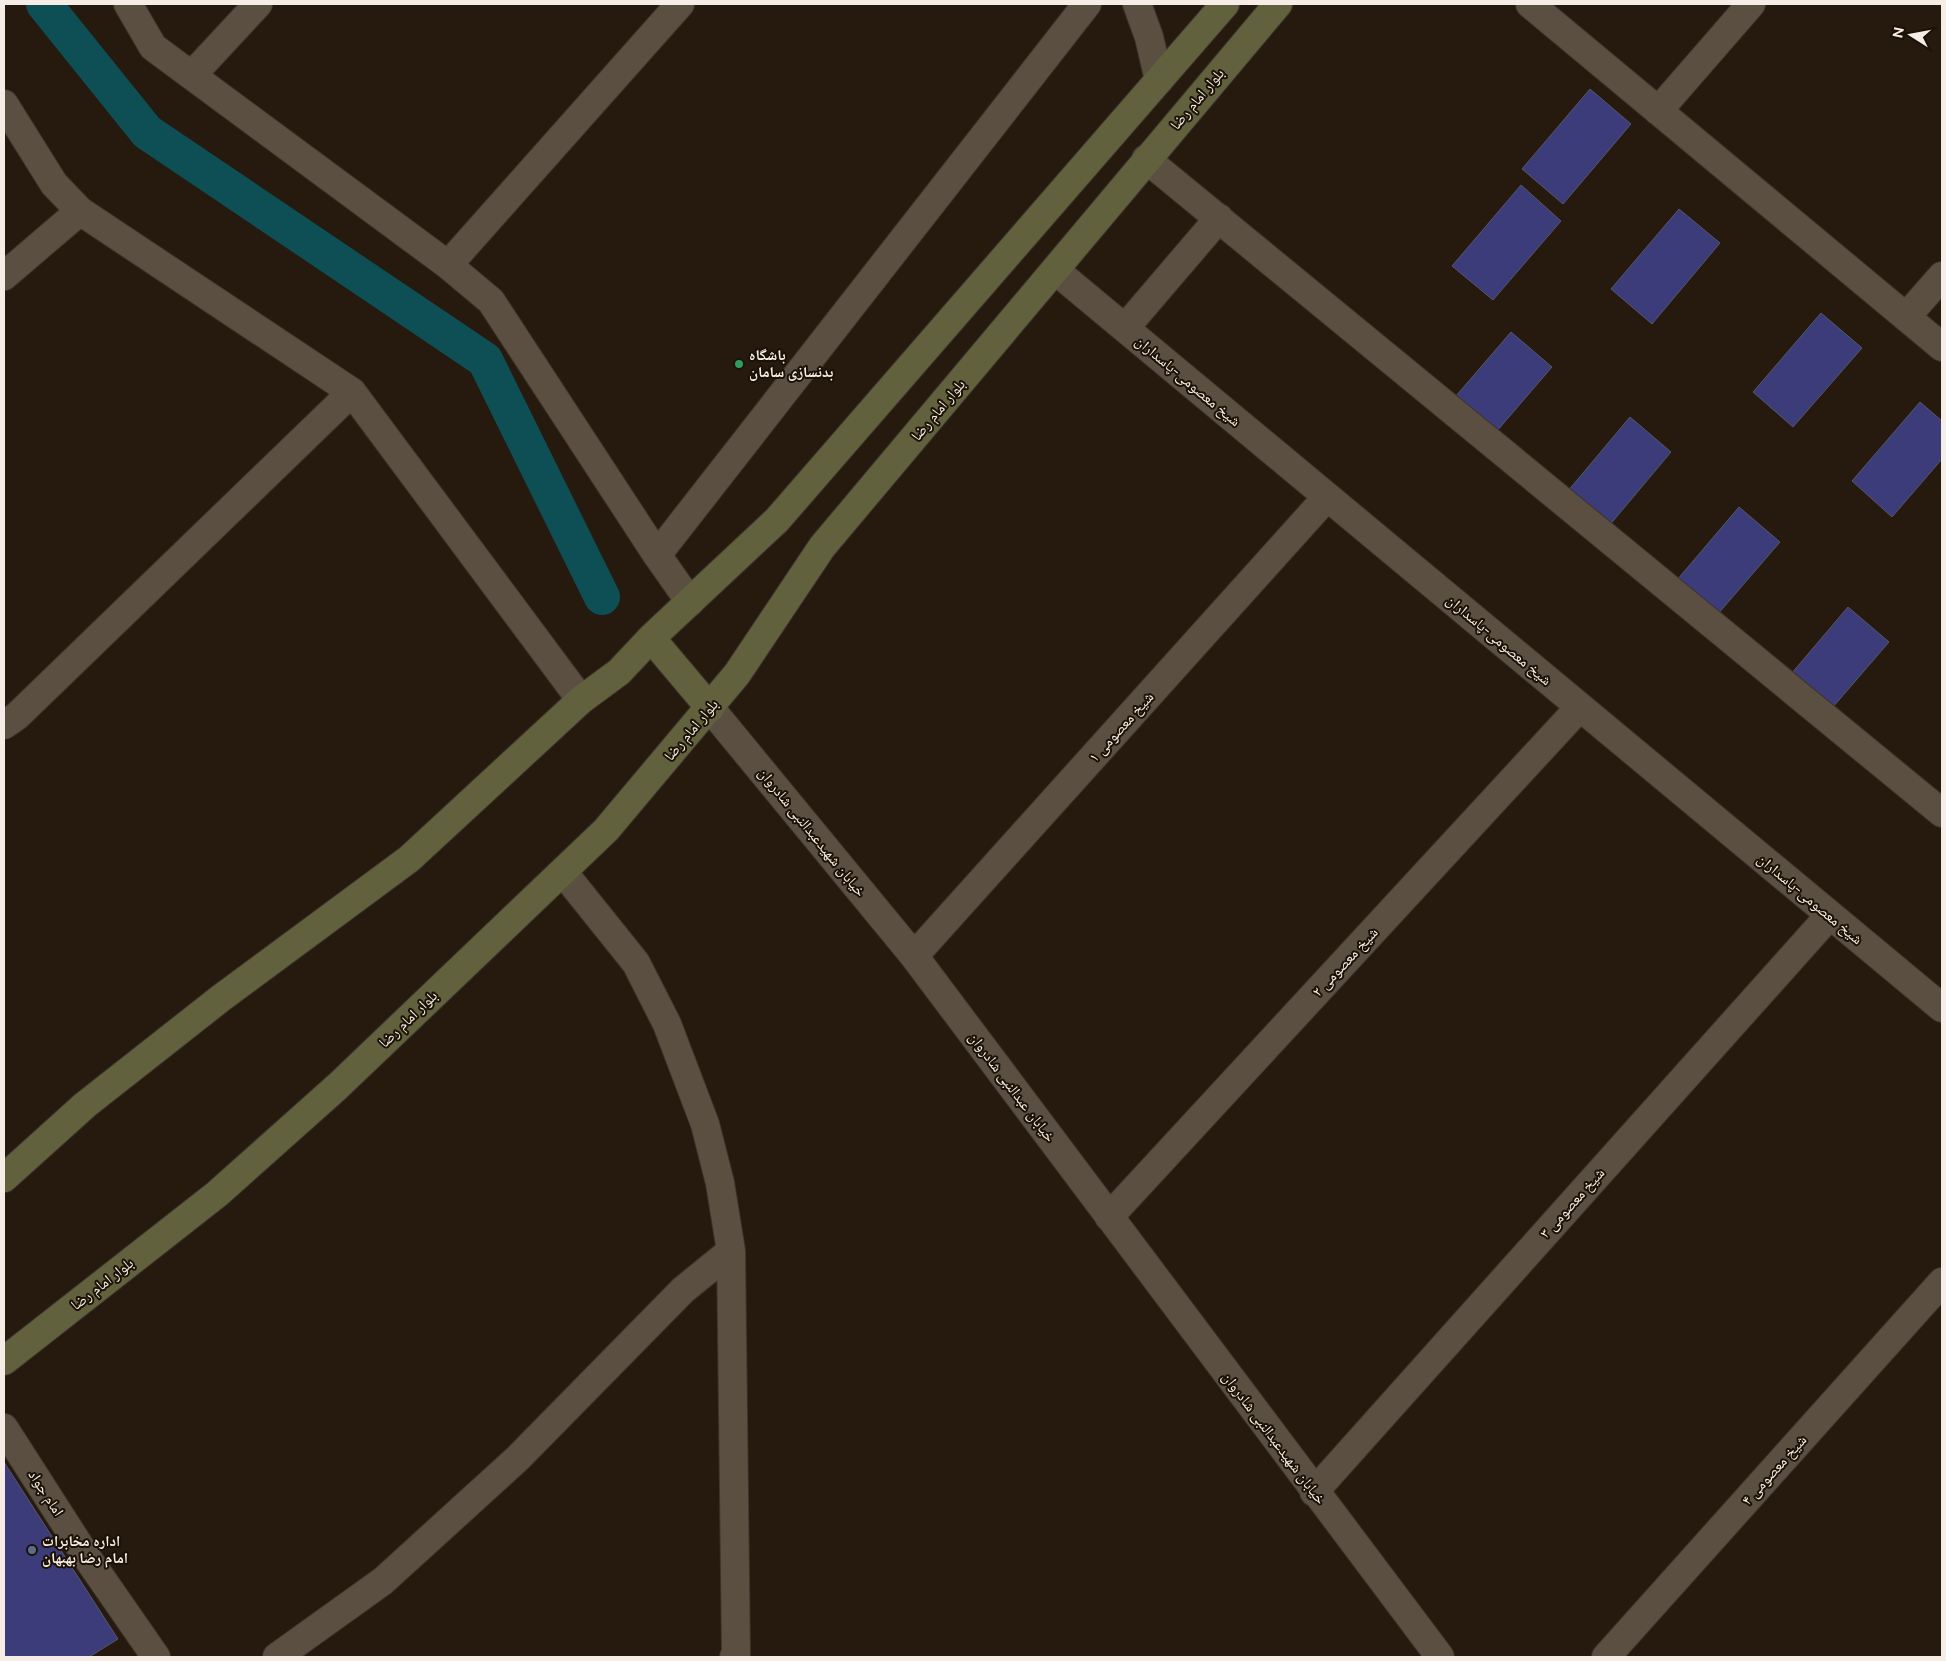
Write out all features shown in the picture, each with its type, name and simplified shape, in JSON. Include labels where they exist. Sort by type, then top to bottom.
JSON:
[{"type":"main road","points":[[4,1178],[85,1105],[206,1010],[409,859],[581,700],[618,672],[651,638],[776,520],[1225,4]]},
{"type":"main road","name":"بلوار امام رضا","points":[[4,1361],[217,1194],[338,1086],[606,830],[737,674],[822,547],[1056,271],[1146,159],[1278,4]]},
{"type":"main road","points":[[651,638],[710,708]]},
{"type":"street","points":[[128,4],[153,47],[448,265],[491,301],[657,555],[690,602]]},
{"type":"street","points":[[192,75],[258,4]]},
{"type":"street","points":[[448,265],[680,4]]},
{"type":"street","points":[[657,555],[1087,4]]},
{"type":"street","points":[[1137,4],[1149,37],[1159,80]]},
{"type":"street","points":[[1530,4],[1942,347]]},
{"type":"street","points":[[1658,111],[1751,4]]},
{"type":"street","points":[[4,104],[54,184],[80,211],[352,392],[581,700]]},
{"type":"street","points":[[1146,159],[1942,813]]},
{"type":"street","points":[[4,276],[80,211]]},
{"type":"street","points":[[1125,328],[1219,218]]},
{"type":"street","name":"شیخ معصومی-پاسداران","points":[[1056,271],[1942,1008]]},
{"type":"street","points":[[1906,317],[1942,276]]},
{"type":"street","points":[[4,726],[17,716],[352,392]]},
{"type":"street","name":"شیخ معصومی ١","points":[[914,956],[1327,497]]},
{"type":"street","name":"شیخ معصومی ٢","points":[[1109,1217],[1580,707]]},
{"type":"street","name":"خیابان شهیدعبدالنبی شادروان","points":[[710,708],[914,956]]},
{"type":"street","points":[[563,872],[636,963],[668,1024],[705,1124],[720,1183],[731,1251],[736,1655],[734,1657]]},
{"type":"street","name":"شیخ معصومی ٣","points":[[1314,1492],[1830,915]]},
{"type":"street","name":"خیابان عبدالنبی شادروان","points":[[914,956],[1109,1217]]},
{"type":"street","name":"خیابان شهیدعبدالنبی شادروان","points":[[1109,1217],[1440,1657]]},
{"type":"street","points":[[277,1657],[383,1581],[518,1458],[683,1290],[731,1251]]},
{"type":"street","name":"شیخ معصومی ۴","points":[[1606,1657],[1942,1282]]},
{"type":"street","name":"امام جواد","points":[[4,1428],[88,1559],[156,1657]]},
{"type":"building","points":[[1590,89],[1631,124],[1563,204],[1522,169]]},
{"type":"building","points":[[1521,185],[1561,221],[1493,300],[1452,266]]},
{"type":"building","points":[[1679,209],[1720,243],[1652,324],[1611,289]]},
{"type":"building","points":[[1821,313],[1862,348],[1793,427],[1753,392]]},
{"type":"building","points":[[1511,332],[1552,367],[1484,446],[1443,411]]},
{"type":"building","points":[[1920,402],[1942,421],[1942,459],[1892,517],[1852,481]]},
{"type":"building","points":[[1630,417],[1671,452],[1603,533],[1562,498]]},
{"type":"building","points":[[1739,507],[1780,542],[1711,622],[1671,587]]},
{"type":"building","points":[[1848,607],[1889,642],[1820,722],[1780,687]]},
{"type":"building","name":"اداره مخابرات امام رضا بهبهان","points":[[4,1462],[118,1639],[89,1657],[4,1657]]},
{"type":"waterway","points":[[44,4],[147,132],[485,360],[602,597]]},
{"type":"place","name":"باشگاه بدنسازی سامان","points":[[739,364]]},
{"type":"place","name":"اداره مخابرات امام رضا بهبهان","points":[[32,1550]]}]
